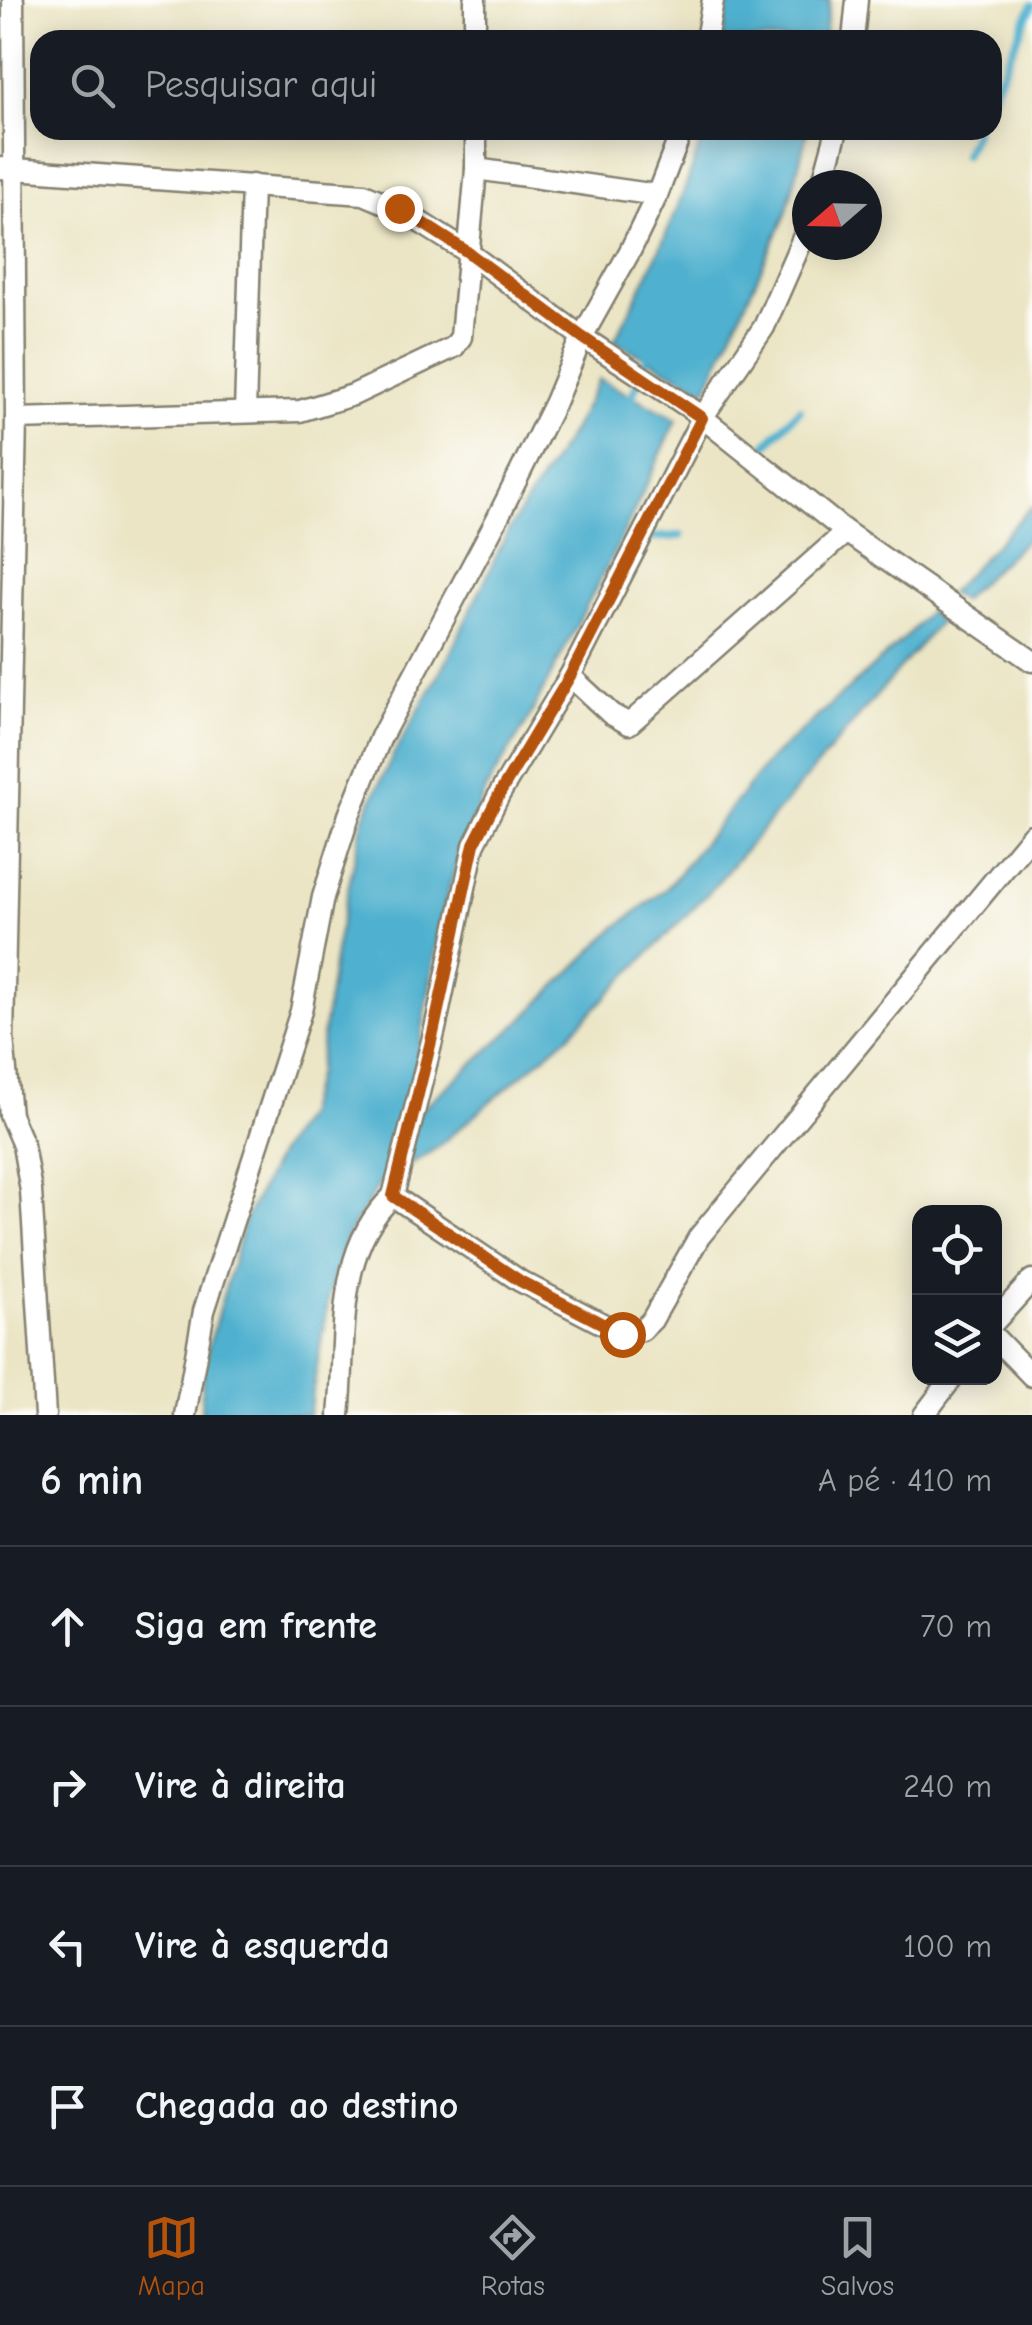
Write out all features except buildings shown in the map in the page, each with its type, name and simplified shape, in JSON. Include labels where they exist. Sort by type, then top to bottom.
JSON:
[{"type":"street","points":[[13,0],[8,168],[16,419],[7,458],[3,1038],[5,1116],[23,1146],[31,1191],[44,1415]]},
{"type":"street","points":[[475,0],[475,30]]},
{"type":"street","points":[[708,30],[713,0]]},
{"type":"street","points":[[854,30],[857,0]]},
{"type":"street","points":[[16,419],[300,411],[319,407],[454,348],[461,338],[476,140]]},
{"type":"street","points":[[185,1415],[204,1311],[301,1011],[323,898],[349,815],[381,736],[497,519],[555,402],[582,337],[657,195],[678,140]]},
{"type":"street","points":[[826,170],[834,140]]},
{"type":"street","points":[[8,168],[364,194],[399,208],[697,414],[846,532],[1032,662]]},
{"type":"street","points":[[476,169],[657,195]]},
{"type":"street","points":[[245,412],[252,185]]},
{"type":"street","points":[[339,1415],[344,1376],[344,1303],[358,1251],[377,1211],[393,1196],[474,844],[570,676],[697,414],[764,327],[793,260]]},
{"type":"street","points":[[570,676],[611,714],[629,724],[846,532]]},
{"type":"street","points":[[393,1196],[520,1281],[622,1334],[642,1330],[652,1320],[699,1237],[1032,835]]},
{"type":"street","points":[[1002,1313],[1032,1280]]},
{"type":"street","points":[[1002,1345],[1032,1376]]},
{"type":"street","points":[[924,1415],[947,1385]]},
{"type":"water","points":[[728,0],[830,0],[826,30],[724,30]]},
{"type":"water","points":[[701,140],[805,140],[798,170],[792,170],[786,214],[706,390],[614,341],[665,238]]},
{"type":"water","points":[[599,379],[677,419],[621,539],[526,724],[487,787],[461,848],[442,914],[407,1122],[520,1022],[613,930],[667,888],[768,761],[907,636],[929,611],[940,621],[711,890],[567,1037],[435,1149],[380,1183],[347,1236],[329,1296],[309,1415],[201,1415],[203,1366],[244,1222],[278,1154],[304,1115],[317,1072],[336,946],[363,819],[392,757],[446,662],[509,529],[572,431]]},
{"type":"water","points":[[1032,506],[1032,534],[961,601],[949,593]]},
{"type":"waterway","points":[[1002,71],[1032,6]]},
{"type":"waterway","points":[[964,155],[971,140]]},
{"type":"waterway","points":[[629,403],[650,351]]},
{"type":"waterway","points":[[765,446],[800,409]]},
{"type":"waterway","points":[[649,538],[681,536]]},
{"type":"route","points":[[399,208],[702,418],[570,676],[474,844],[393,1196],[520,1281],[622,1334]]}]
